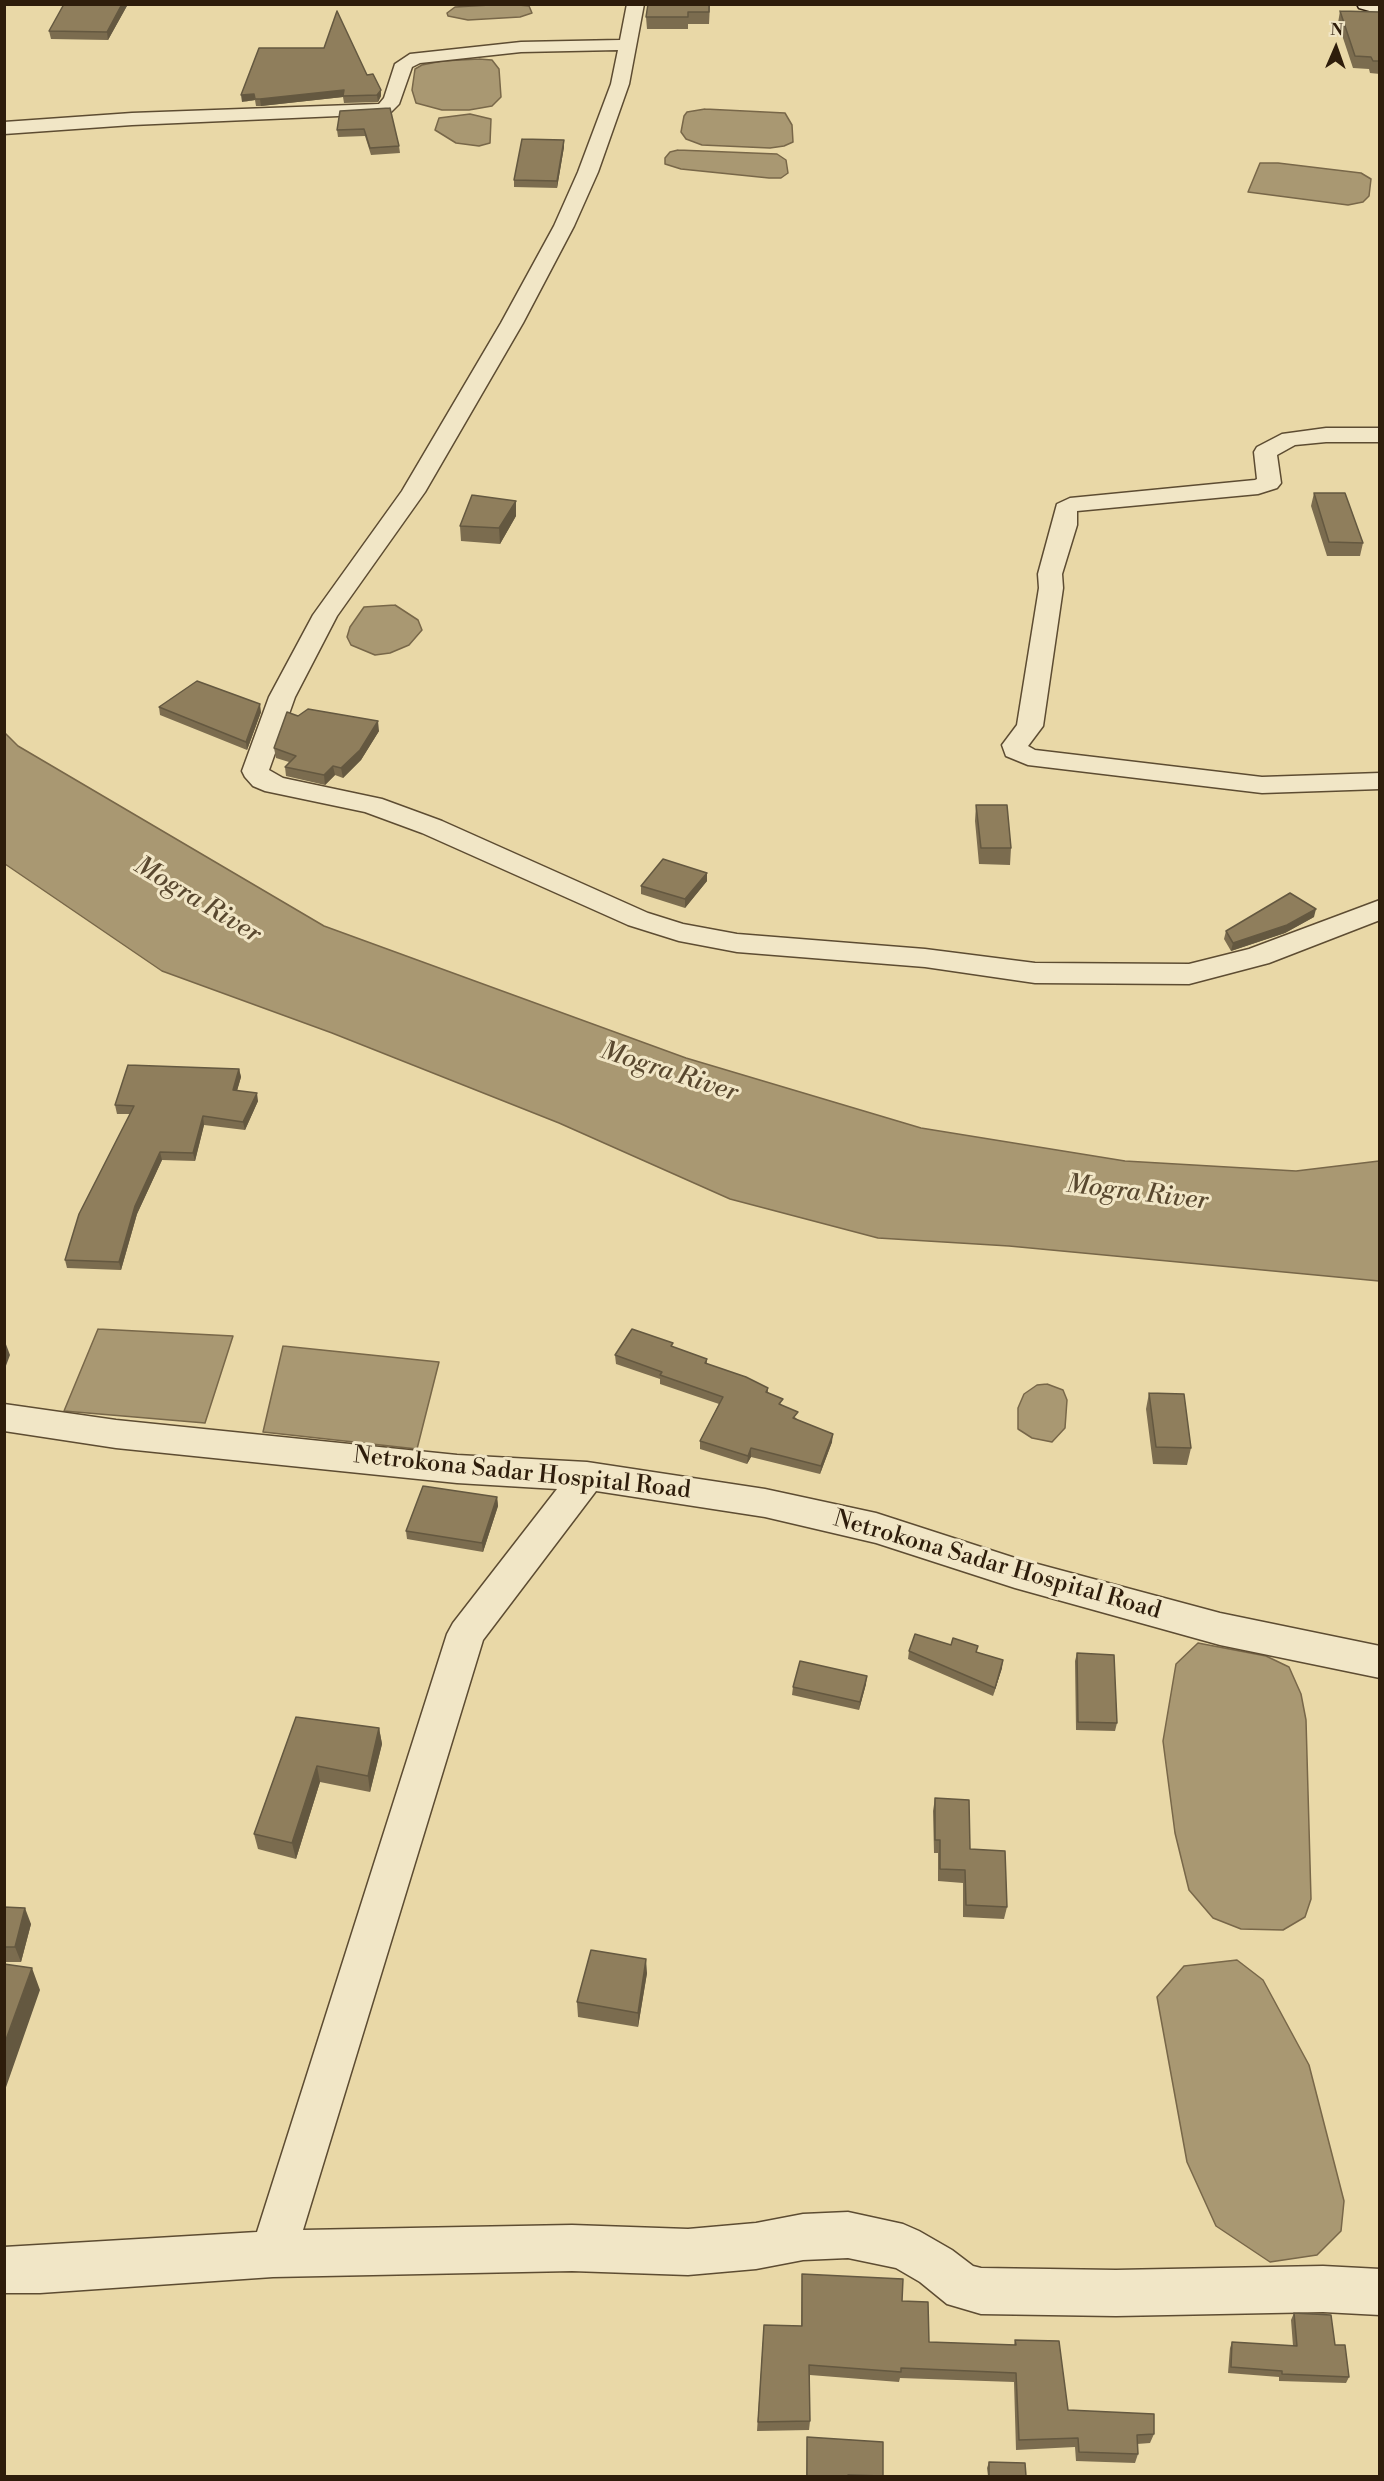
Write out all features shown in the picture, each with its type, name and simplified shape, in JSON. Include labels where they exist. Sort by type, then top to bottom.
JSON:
[{"type":"street","points":[[636,4],[620,84],[588,172],[564,226],[512,323],[413,492],[325,615],[282,697],[262,747],[255,771],[262,780],[311,795],[372,805],[393,812],[638,919],[679,932],[778,947],[925,958],[1035,974],[1189,974],[1258,956],[1380,909]]},
{"type":"street","points":[[1365,4],[1380,9]]},
{"type":"street","points":[[4,128],[132,119],[384,109],[393,100],[404,64],[417,58],[521,46],[628,45]]},
{"type":"street","points":[[1380,435],[1326,435],[1290,440],[1265,452],[1269,483],[1258,487],[1070,505],[1065,509],[1065,525],[1050,574],[1050,598],[1030,726],[1014,745],[1015,750],[1028,757],[1262,785],[1380,781]]},
{"type":"street","name":"Netrokona Sadar Hospital Road","points":[[4,1417],[116,1434],[457,1469],[588,1476],[765,1503],[876,1528],[1015,1573],[1208,1626],[1380,1662]]},
{"type":"street","points":[[273,2254],[466,1634],[588,1476]]},
{"type":"street","points":[[4,2270],[40,2270],[273,2254],[561,2248],[688,2252],[756,2246],[803,2237],[848,2235],[903,2247],[936,2266],[963,2288],[981,2291],[1116,2293],[1323,2289],[1380,2292]]},
{"type":"water","points":[[508,4],[529,6],[532,13],[520,17],[468,20],[448,16],[447,13],[455,7]]},
{"type":"water","points":[[492,60],[499,69],[501,97],[492,106],[469,110],[442,110],[416,103],[412,90],[415,69],[422,65],[442,61]]},
{"type":"water","points":[[705,109],[785,113],[792,125],[793,142],[770,148],[702,145],[686,139],[681,132],[684,116],[687,112]]},
{"type":"water","points":[[470,114],[491,119],[490,143],[479,146],[456,143],[435,130],[439,118]]},
{"type":"water","points":[[678,150],[777,154],[786,160],[788,173],[781,178],[769,178],[681,169],[665,164],[665,158],[670,152]]},
{"type":"water","points":[[1260,163],[1361,173],[1371,179],[1369,196],[1363,202],[1348,205],[1248,192]]},
{"type":"water","points":[[395,605],[418,620],[422,630],[409,645],[390,653],[375,655],[351,645],[347,637],[350,627],[364,607]]},
{"type":"water","name":"Mogra River","points":[[5,733],[18,746],[324,926],[686,1058],[921,1128],[1125,1161],[1296,1171],[1379,1161],[1379,1281],[1009,1246],[878,1238],[730,1199],[559,1123],[332,1033],[162,971],[5,864]]},
{"type":"water","points":[[98,1329],[233,1336],[205,1423],[64,1411]]},
{"type":"water","points":[[283,1346],[439,1362],[417,1449],[263,1432]]},
{"type":"water","points":[[1047,1384],[1063,1390],[1067,1400],[1065,1428],[1052,1442],[1032,1438],[1018,1429],[1018,1408],[1024,1394],[1037,1385]]},
{"type":"water","points":[[1198,1643],[1266,1656],[1289,1667],[1301,1694],[1306,1720],[1311,1899],[1305,1917],[1283,1930],[1241,1929],[1213,1918],[1189,1890],[1175,1833],[1163,1741],[1176,1664]]},
{"type":"water","points":[[1237,1960],[1263,1980],[1309,2065],[1344,2201],[1341,2231],[1317,2255],[1270,2262],[1216,2226],[1187,2162],[1157,1997],[1184,1966]]},
{"type":"building","points":[[64,4],[122,4],[107,32],[49,31]]},
{"type":"building","points":[[648,4],[709,4],[709,12],[688,12],[688,17],[646,17]]},
{"type":"building","points":[[337,11],[367,75],[373,74],[381,90],[377,95],[343,96],[344,90],[260,99],[255,99],[254,94],[241,95],[259,48],[324,48]]},
{"type":"building","points":[[1340,11],[1380,12],[1380,61],[1373,61],[1371,57],[1355,56]]},
{"type":"building","points":[[390,108],[399,146],[370,148],[364,129],[337,130],[340,111]]},
{"type":"building","points":[[522,139],[564,140],[557,181],[514,180]]},
{"type":"building","points":[[1314,493],[1345,493],[1363,543],[1329,542]]},
{"type":"building","points":[[472,495],[516,501],[499,528],[460,526]]},
{"type":"building","points":[[197,681],[260,704],[246,742],[159,707]]},
{"type":"building","points":[[308,709],[378,721],[360,750],[341,768],[333,766],[324,775],[285,767],[296,756],[274,748],[287,712],[298,716]]},
{"type":"building","points":[[976,805],[1007,805],[1011,848],[981,848]]},
{"type":"building","points":[[663,859],[707,873],[685,899],[641,886]]},
{"type":"building","points":[[1290,893],[1316,909],[1287,925],[1233,943],[1226,931]]},
{"type":"building","points":[[128,1065],[239,1069],[233,1090],[257,1093],[243,1122],[203,1116],[193,1153],[160,1152],[135,1206],[119,1262],[65,1260],[79,1214],[134,1106],[115,1105]]},
{"type":"building","points":[[632,1329],[673,1343],[671,1346],[707,1359],[705,1363],[746,1377],[768,1388],[766,1392],[783,1399],[779,1404],[798,1412],[793,1418],[833,1434],[821,1466],[751,1448],[748,1456],[700,1441],[723,1397],[660,1375],[662,1372],[615,1355]]},
{"type":"building","points":[[1149,1393],[1184,1394],[1191,1448],[1156,1447]]},
{"type":"building","points":[[423,1486],[497,1497],[482,1543],[406,1531]]},
{"type":"building","points":[[915,1634],[951,1645],[953,1638],[978,1646],[976,1652],[1003,1660],[995,1688],[909,1651]]},
{"type":"building","points":[[1077,1653],[1114,1655],[1117,1723],[1078,1722]]},
{"type":"building","points":[[800,1661],[867,1676],[860,1702],[793,1687]]},
{"type":"building","points":[[296,1717],[379,1728],[368,1776],[317,1766],[292,1843],[254,1834]]},
{"type":"building","points":[[935,1798],[969,1800],[970,1849],[1005,1851],[1007,1907],[966,1905],[965,1870],[940,1869],[940,1840],[935,1840]]},
{"type":"building","points":[[4,1907],[25,1908],[15,1947],[4,1947]]},
{"type":"building","points":[[591,1950],[646,1959],[638,2013],[577,2002]]},
{"type":"building","points":[[4,1964],[32,1968],[4,2045]]},
{"type":"building","points":[[802,2274],[903,2279],[902,2301],[928,2302],[929,2342],[1016,2345],[1015,2340],[1059,2341],[1068,2410],[1154,2414],[1154,2434],[1137,2435],[1138,2454],[1079,2452],[1078,2438],[1019,2440],[1016,2373],[901,2368],[901,2372],[809,2365],[810,2421],[758,2422],[764,2325],[802,2326]]},
{"type":"building","points":[[1294,2313],[1331,2315],[1335,2345],[1345,2345],[1349,2377],[1282,2374],[1282,2371],[1231,2367],[1232,2342],[1297,2346]]},
{"type":"building","points":[[807,2437],[883,2442],[883,2476],[807,2476]]},
{"type":"building","points":[[989,2462],[1025,2463],[1026,2476],[989,2476]]}]
